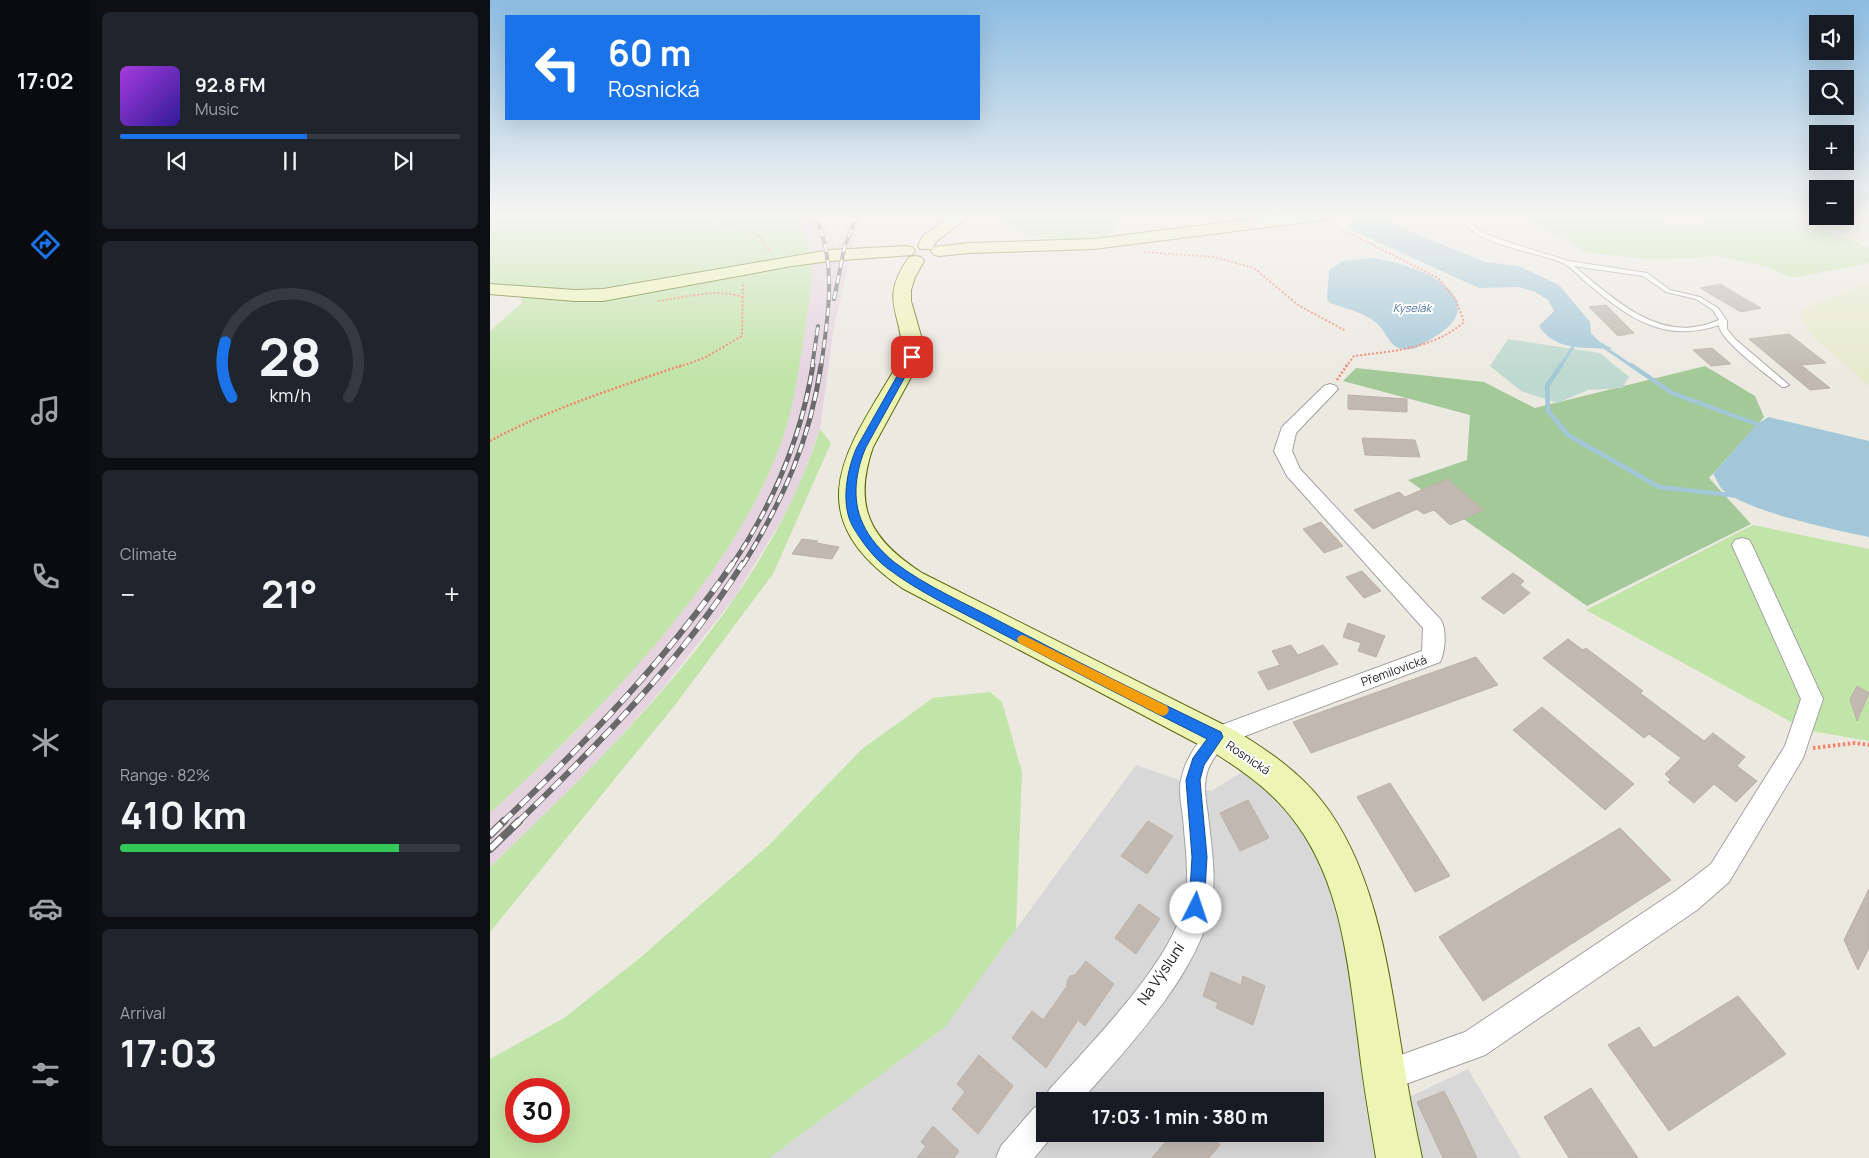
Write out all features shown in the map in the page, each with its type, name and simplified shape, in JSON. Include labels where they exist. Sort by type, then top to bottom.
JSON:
[{"type":"street","points":[[490,289],[559,295],[600,295],[650,289],[761,268]]},
{"type":"street","name":"Rosnická","points":[[910,268],[906,274],[901,298],[913,348],[912,357],[861,447],[855,462],[850,494],[857,524],[876,551],[890,564],[925,588],[1073,666],[1216,737],[1247,755],[1291,792],[1307,810],[1339,864],[1353,904],[1369,964],[1384,1076],[1399,1158]]},
{"type":"street","name":"Přemilovická","points":[[1216,737],[1432,656],[1434,626],[1293,472],[1283,451],[1288,431],[1330,389]]},
{"type":"street","points":[[1384,1076],[1474,1044],[1686,900],[1720,873],[1796,750],[1812,699],[1742,544]]},
{"type":"street","name":"Na Výsluní","points":[[1068,1092],[1140,1006],[1166,971],[1184,941],[1196,908],[1200,857],[1193,780],[1198,763],[1216,737]]},
{"type":"street","points":[[1013,1158],[1036,1130]]},
{"type":"lane","points":[[1574,268],[1622,309],[1663,328],[1692,329],[1713,326],[1723,321]]},
{"type":"lane","points":[[1603,268],[1645,274],[1668,291],[1698,298],[1716,309],[1723,321],[1723,329],[1732,341],[1785,385]]},
{"type":"path","points":[[1256,268],[1274,282],[1281,292],[1311,314],[1346,331]]},
{"type":"path","points":[[1330,389],[1354,356],[1423,344],[1455,332],[1464,322],[1456,300],[1438,278],[1420,268]]},
{"type":"path","points":[[490,441],[519,425],[576,402],[704,358],[742,336],[744,271]]},
{"type":"path","points":[[1796,750],[1855,743],[1869,745]]},
{"type":"shaded area","points":[[811,268],[848,268],[833,332],[820,429],[799,487],[781,521],[734,598],[665,686],[615,743],[564,796],[490,867],[490,813],[577,730],[664,632],[695,594],[722,555],[762,488],[785,432],[800,361]]},
{"type":"shaded area","points":[[1508,339],[1600,353],[1629,377],[1622,388],[1588,390],[1557,403],[1521,391],[1490,366]]},
{"type":"shaded area","points":[[1136,765],[1211,791],[1251,767],[1299,813],[1335,879],[1405,1099],[1468,1069],[1521,1158],[769,1158],[945,1026]]},
{"type":"green space","points":[[490,268],[812,268],[812,273],[797,381],[790,412],[782,442],[753,506],[724,554],[690,602],[652,648],[571,735],[490,813],[490,331],[522,303],[519,290],[490,284]]},
{"type":"green space","points":[[1770,268],[1843,268],[1790,277]]},
{"type":"green space","points":[[1869,282],[1869,386],[1811,335],[1801,320],[1801,311]]},
{"type":"green space","points":[[1705,366],[1755,396],[1764,417],[1709,478],[1751,524],[1587,606],[1408,480],[1467,460],[1470,415],[1343,381],[1356,368],[1484,382],[1535,408]]},
{"type":"green space","points":[[820,429],[831,443],[773,574],[675,705],[490,932],[490,867],[587,772],[636,720],[682,667],[726,611],[764,553],[796,492]]},
{"type":"green space","points":[[1753,525],[1869,549],[1869,741],[1806,730],[1586,610]]},
{"type":"green space","points":[[990,692],[1002,702],[1022,772],[1016,929],[945,1027],[769,1158],[490,1158],[490,1059],[564,1018],[641,957],[768,846],[862,749],[933,698]]},
{"type":"water","name":"Kyselák","points":[[1332,268],[1411,268],[1440,282],[1451,291],[1457,302],[1457,314],[1450,325],[1416,348],[1399,348],[1390,341],[1374,321],[1330,303],[1327,299],[1329,270]]},
{"type":"water","points":[[1435,268],[1523,268],[1559,285],[1590,322],[1591,333],[1600,342],[1613,349],[1572,347],[1554,340],[1539,326],[1554,311],[1548,300],[1535,292],[1518,287],[1479,288]]},
{"type":"water","points":[[1769,417],[1869,441],[1869,537],[1769,512],[1732,496],[1721,488],[1713,474],[1758,423]]},
{"type":"building","points":[[1720,284],[1761,308],[1741,312],[1700,288]]},
{"type":"building","points":[[1606,305],[1634,333],[1618,336],[1589,307]]},
{"type":"building","points":[[1789,334],[1826,363],[1801,365],[1830,388],[1810,390],[1749,339]]},
{"type":"building","points":[[1712,348],[1731,364],[1711,366],[1693,350]]},
{"type":"building","points":[[1348,395],[1407,399],[1407,412],[1348,409]]},
{"type":"building","points":[[1362,438],[1415,440],[1420,457],[1365,455]]},
{"type":"building","points":[[1447,479],[1484,510],[1450,525],[1434,510],[1423,514],[1417,509],[1373,529],[1354,510],[1399,492],[1405,497]]},
{"type":"building","points":[[1321,522],[1343,546],[1324,553],[1303,529]]},
{"type":"building","points":[[802,539],[839,547],[832,559],[792,554]]},
{"type":"building","points":[[1362,571],[1381,591],[1364,598],[1346,577]]},
{"type":"building","points":[[1513,573],[1524,581],[1520,585],[1530,593],[1504,614],[1481,598]]},
{"type":"building","points":[[1348,623],[1385,636],[1376,657],[1358,651],[1361,643],[1343,637]]},
{"type":"building","points":[[1568,639],[1583,650],[1586,648],[1643,691],[1640,693],[1704,741],[1713,733],[1745,757],[1737,766],[1757,781],[1736,802],[1714,784],[1694,803],[1668,782],[1671,780],[1665,774],[1681,758],[1649,734],[1644,738],[1543,658]]},
{"type":"building","points":[[1291,645],[1298,655],[1323,645],[1338,664],[1268,690],[1258,672],[1280,665],[1272,651]]},
{"type":"building","points":[[1476,657],[1498,685],[1311,753],[1293,722]]},
{"type":"building","points":[[1857,686],[1869,693],[1857,721],[1850,699]]},
{"type":"building","points":[[1542,707],[1634,784],[1605,810],[1513,730]]},
{"type":"building","points":[[1390,783],[1450,876],[1415,892],[1357,797]]},
{"type":"building","points":[[1248,800],[1269,838],[1240,851],[1220,813]]},
{"type":"building","points":[[1148,821],[1173,836],[1147,874],[1121,856]]},
{"type":"building","points":[[1620,828],[1671,880],[1483,1001],[1439,937]]},
{"type":"building","points":[[1869,889],[1869,948],[1858,970],[1844,940]]},
{"type":"building","points":[[1139,904],[1160,919],[1136,954],[1115,938]]},
{"type":"building","points":[[1086,961],[1114,984],[1085,1026],[1078,1020],[1046,1068],[1012,1038],[1032,1011],[1043,1020],[1067,986],[1070,976],[1075,975]]},
{"type":"building","points":[[1211,972],[1241,985],[1243,976],[1265,986],[1253,1025],[1216,1008],[1218,1003],[1203,996]]},
{"type":"building","points":[[1738,996],[1786,1054],[1669,1131],[1608,1045],[1639,1027],[1654,1048]]},
{"type":"building","points":[[979,1055],[1013,1086],[978,1134],[952,1109],[965,1092],[957,1084]]},
{"type":"building","points":[[1591,1088],[1638,1158],[1569,1158],[1544,1117]]},
{"type":"building","points":[[1444,1091],[1477,1158],[1443,1158],[1417,1102]]},
{"type":"building","points":[[933,1126],[959,1151],[954,1158],[917,1158],[926,1146],[921,1142]]},
{"type":"building","points":[[1165,1142],[1218,1142],[1220,1145],[1209,1158],[1152,1158]]},
{"type":"waterway","points":[[1560,367],[1576,342]]},
{"type":"waterway","points":[[1601,345],[1633,367]]},
{"type":"waterway","points":[[1561,365],[1547,386],[1548,411],[1568,435],[1659,487],[1739,496]]},
{"type":"waterway","points":[[1631,365],[1672,393],[1762,426]]},
{"type":"railway","points":[[821,367],[828,309],[829,268]]},
{"type":"railway","points":[[834,299],[840,268]]},
{"type":"railway","points":[[812,367],[818,326]]},
{"type":"railway","points":[[732,565],[761,518],[784,469],[801,419],[813,365]]},
{"type":"railway","points":[[743,565],[771,517],[793,469],[810,419],[821,365]]},
{"type":"railway","points":[[503,822],[595,730],[653,666],[681,633],[733,563]]},
{"type":"railway","points":[[518,822],[638,700],[694,633],[743,563]]},
{"type":"railway","points":[[490,849],[519,821]]},
{"type":"railway","points":[[490,835],[503,822]]},
{"type":"slow traffic","points":[[1023,639],[1163,710]]},
{"type":"route","points":[[912,357],[861,447],[855,462],[850,494],[857,524],[876,551],[902,574],[918,584],[1082,670],[1216,737],[1198,763],[1193,780],[1200,857],[1196,908]]}]
